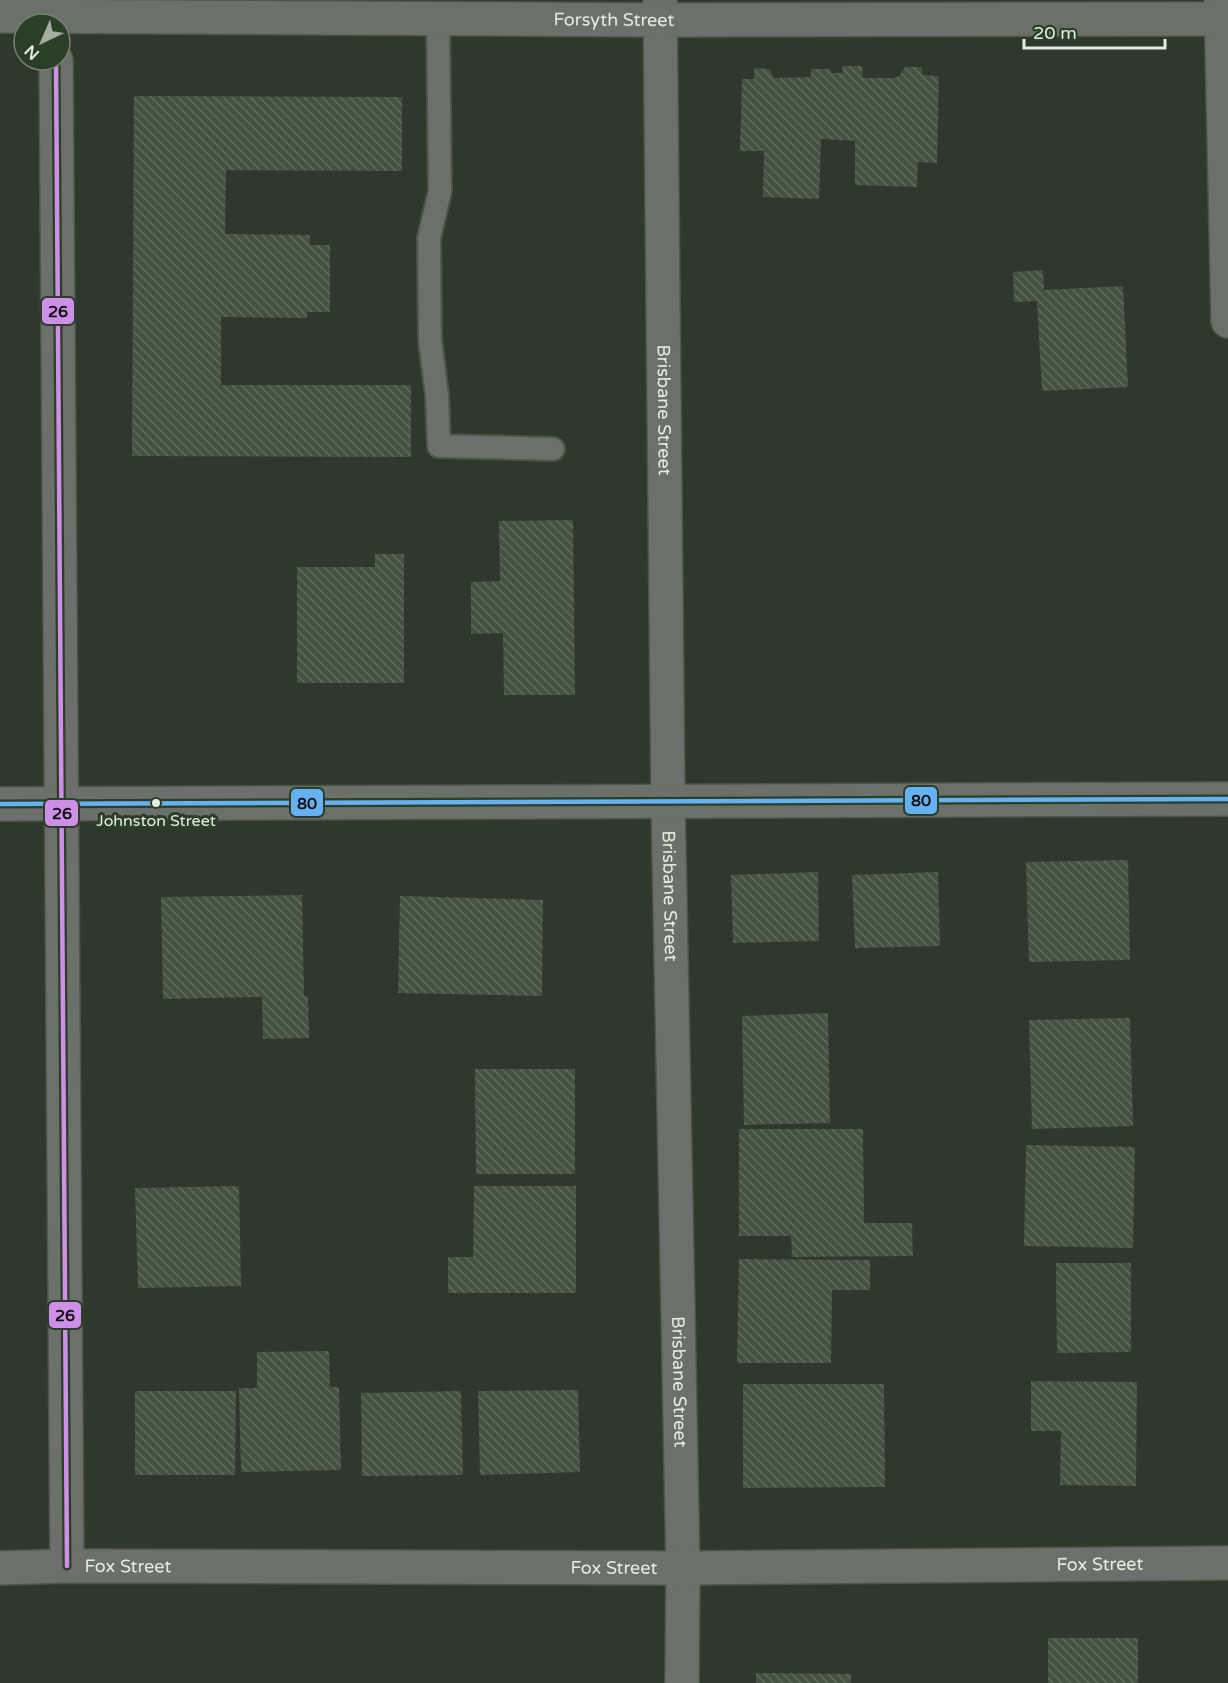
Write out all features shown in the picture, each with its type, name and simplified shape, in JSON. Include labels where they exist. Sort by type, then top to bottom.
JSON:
[{"type":"street","name":"Forsyth Street","points":[[72,13],[438,19],[660,10],[1223,13]]},
{"type":"street","name":"Brisbane Street","points":[[660,10],[668,801],[683,1569],[682,1683]]},
{"type":"street","points":[[1223,13],[1228,321]]},
{"type":"street","points":[[56,72],[67,1566]]},
{"type":"street","points":[[0,804],[1228,799]]},
{"type":"street","name":"Fox Street","points":[[0,1568],[67,1566],[683,1569],[1228,1563]]},
{"type":"lane","points":[[438,19],[440,190],[429,238],[430,340],[439,446],[553,449]]},
{"type":"building","points":[[842,66],[862,66],[863,78],[895,78],[905,67],[922,67],[922,75],[939,76],[937,163],[918,162],[917,187],[855,185],[855,141],[821,139],[819,199],[763,197],[764,151],[740,151],[742,79],[754,79],[754,68],[769,69],[774,78],[811,77],[811,69],[831,69],[831,73],[843,73]]},
{"type":"building","points":[[134,96],[402,97],[402,171],[226,170],[225,234],[310,235],[310,245],[330,245],[330,312],[307,312],[307,318],[221,317],[221,385],[411,385],[411,457],[132,456]]},
{"type":"building","points":[[1043,270],[1044,290],[1123,286],[1128,387],[1042,391],[1037,301],[1014,302],[1013,272]]},
{"type":"building","points":[[573,520],[575,695],[504,695],[503,633],[471,634],[471,582],[500,581],[499,521]]},
{"type":"building","points":[[375,554],[404,554],[404,683],[297,683],[297,567],[375,567]]},
{"type":"building","points":[[1128,860],[1130,960],[1029,962],[1026,862]]},
{"type":"building","points":[[818,872],[819,941],[733,943],[731,875]]},
{"type":"building","points":[[938,872],[940,946],[855,948],[852,875]]},
{"type":"building","points":[[302,895],[304,996],[308,996],[309,1038],[263,1039],[262,997],[163,999],[161,897]]},
{"type":"building","points":[[400,896],[543,900],[542,996],[398,993]]},
{"type":"building","points":[[828,1013],[830,1123],[744,1125],[742,1016]]},
{"type":"building","points":[[1130,1018],[1133,1126],[1032,1129],[1029,1020]]},
{"type":"building","points":[[475,1069],[575,1069],[575,1174],[476,1174]]},
{"type":"building","points":[[739,1129],[863,1129],[864,1223],[912,1223],[913,1256],[792,1257],[791,1236],[739,1236]]},
{"type":"building","points":[[1026,1145],[1135,1147],[1133,1248],[1024,1246]]},
{"type":"building","points":[[239,1186],[241,1286],[138,1288],[135,1188]]},
{"type":"building","points":[[474,1186],[576,1186],[576,1293],[448,1293],[448,1257],[473,1257]]},
{"type":"building","points":[[739,1259],[870,1260],[870,1290],[832,1290],[831,1363],[737,1363]]},
{"type":"building","points":[[1056,1263],[1131,1263],[1131,1352],[1057,1353]]},
{"type":"building","points":[[329,1351],[330,1387],[339,1387],[341,1470],[241,1472],[239,1388],[257,1388],[257,1352]]},
{"type":"building","points":[[1031,1381],[1137,1382],[1136,1486],[1060,1485],[1061,1431],[1031,1431]]},
{"type":"building","points":[[743,1384],[884,1384],[885,1487],[743,1488]]},
{"type":"building","points":[[578,1390],[580,1472],[480,1475],[478,1391]]},
{"type":"building","points":[[135,1391],[236,1391],[235,1475],[135,1475]]},
{"type":"building","points":[[461,1391],[463,1475],[362,1476],[361,1393]]},
{"type":"building","points":[[1048,1638],[1138,1638],[1138,1683],[1048,1683]]},
{"type":"building","points":[[756,1673],[851,1674],[851,1683],[756,1683]]},
{"type":"transit line","name":"26","points":[[56,72],[67,1566]]},
{"type":"transit line","name":"80","points":[[0,804],[1228,799]]},
{"type":"place","name":"Johnston Street","points":[[156,803]]}]
